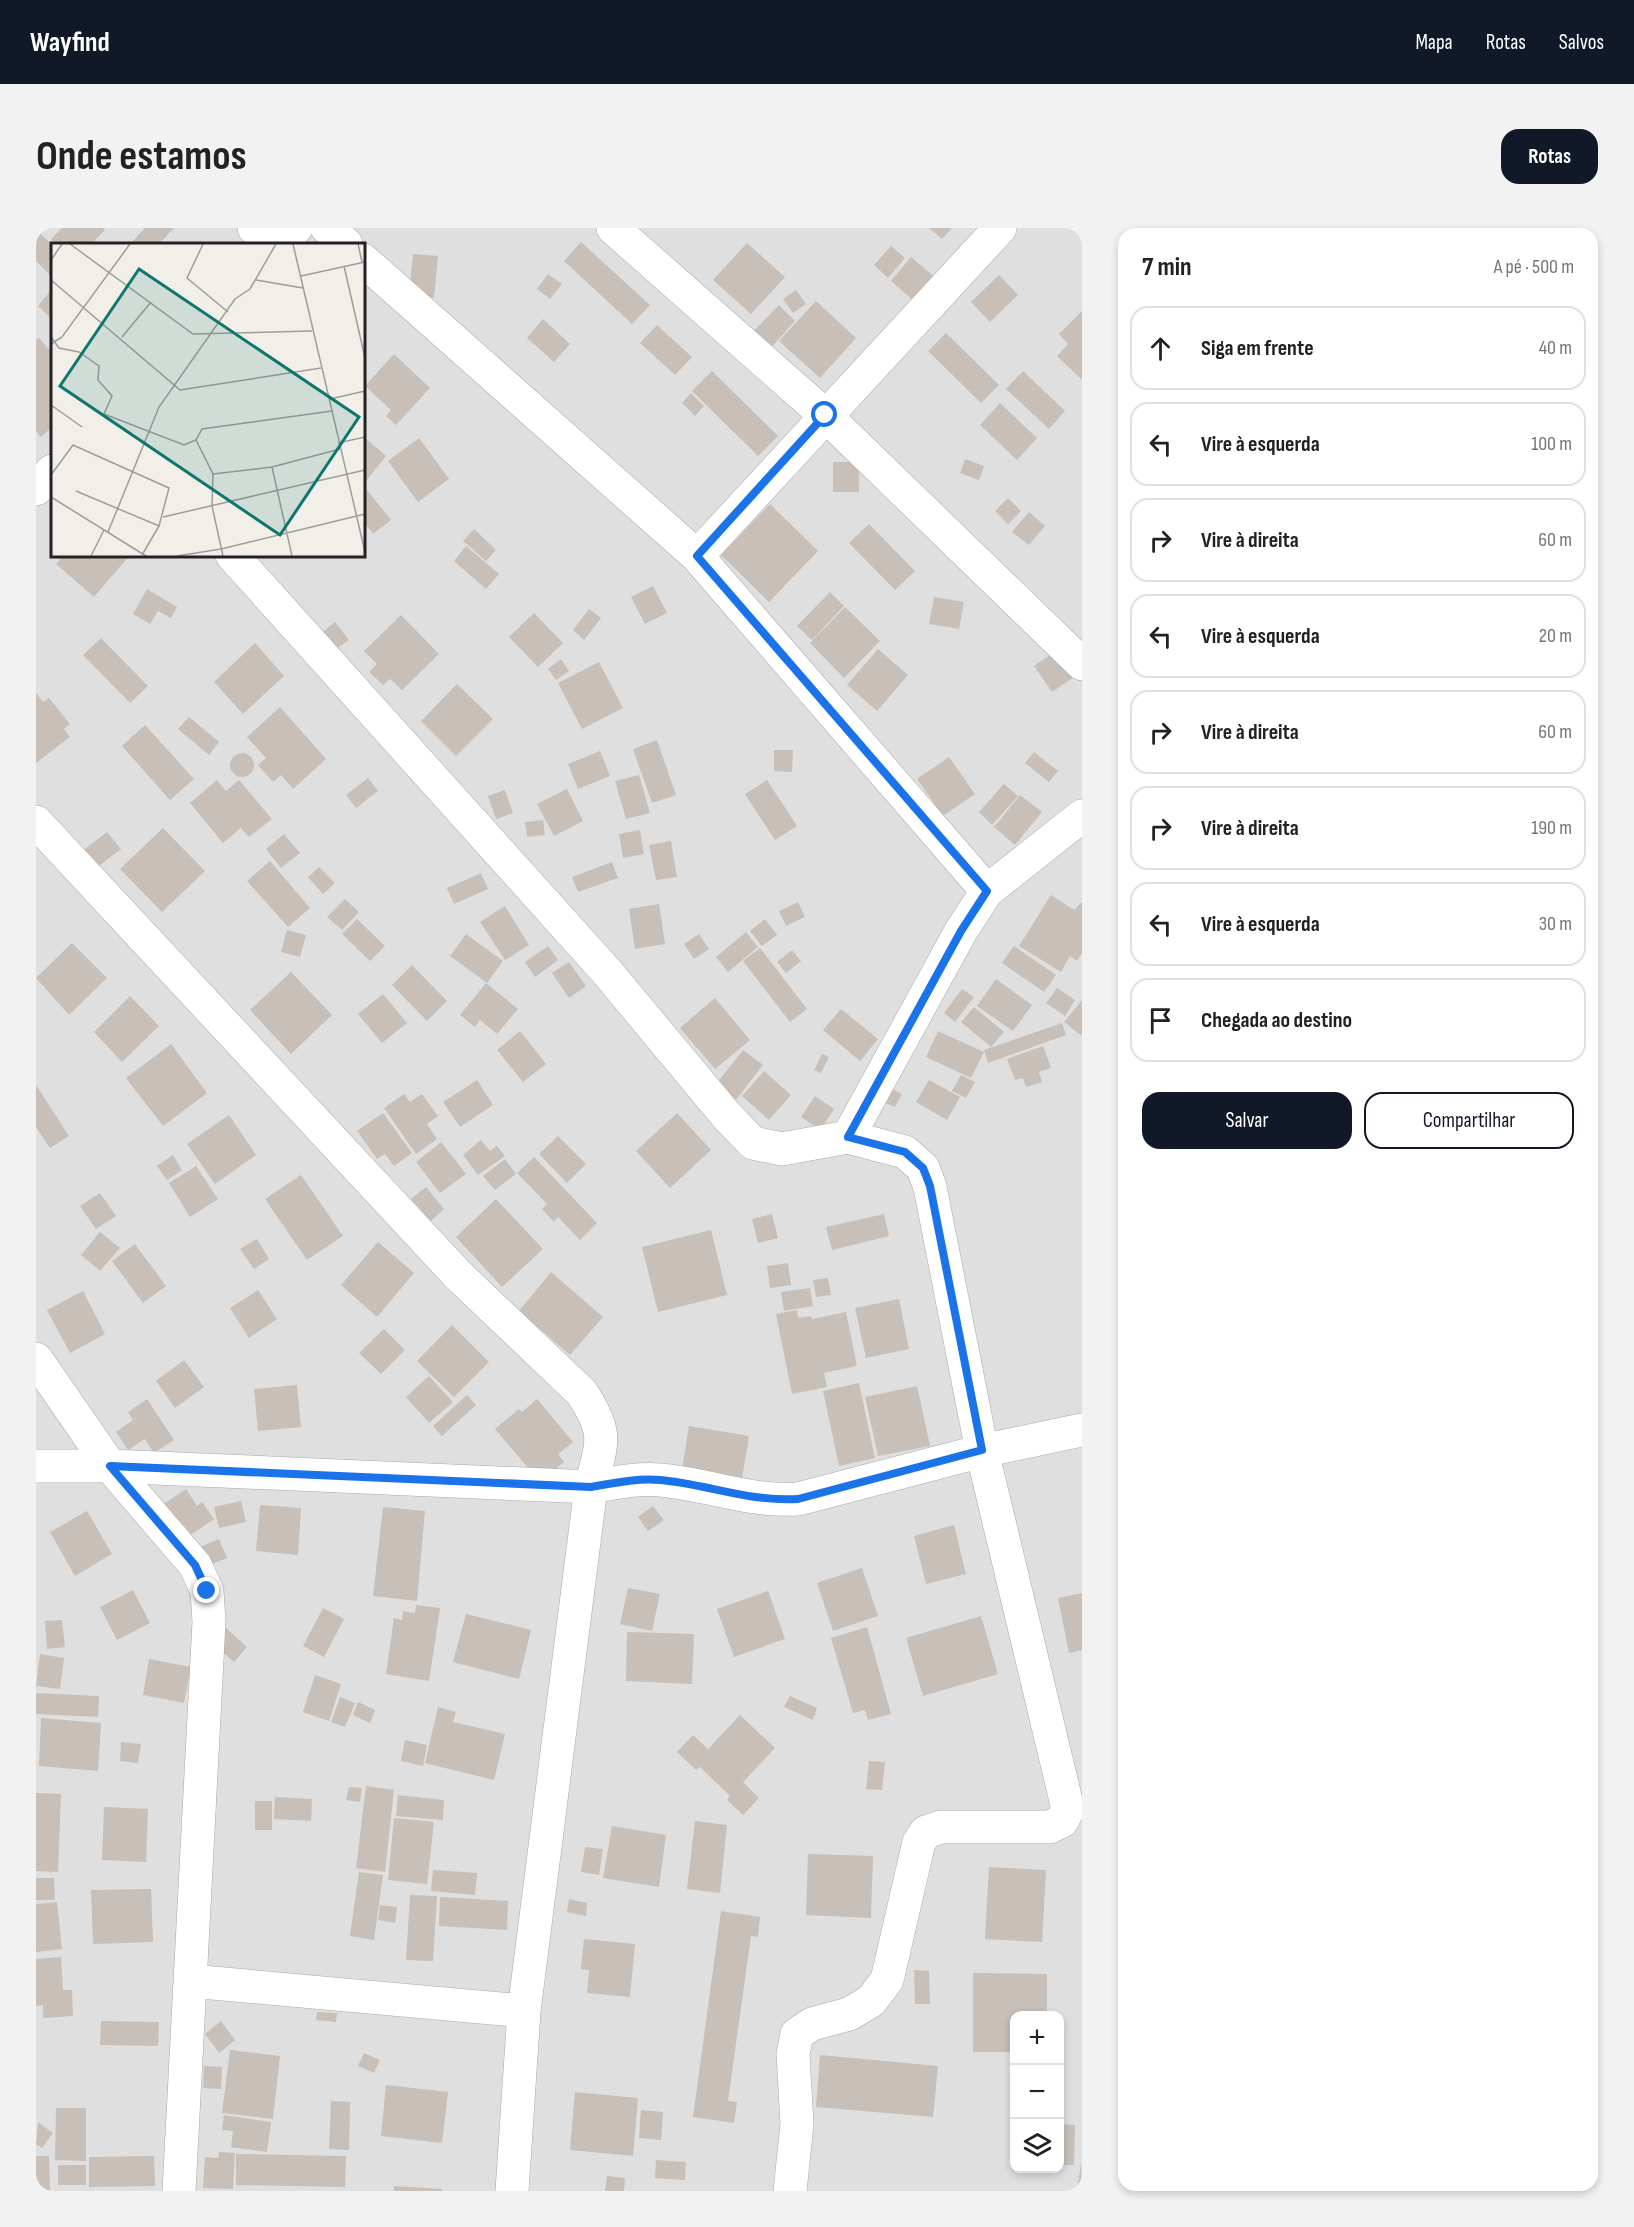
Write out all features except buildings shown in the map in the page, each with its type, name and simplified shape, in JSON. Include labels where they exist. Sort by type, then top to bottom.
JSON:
[{"type":"street","points":[[254,228],[271,243]]},
{"type":"street","points":[[283,243],[296,228]]},
{"type":"street","points":[[327,228],[345,243]]},
{"type":"street","points":[[614,228],[825,415],[1082,664]]},
{"type":"street","points":[[697,556],[1000,228]]},
{"type":"street","points":[[364,261],[697,556],[987,891]]},
{"type":"street","points":[[233,556],[599,964],[726,1115],[753,1143],[782,1149],[848,1137],[905,1152],[923,1168],[930,1186],[982,1450],[1068,1809],[1062,1821],[1050,1827],[941,1827],[926,1832],[919,1842],[887,1980],[872,2001],[849,2014],[812,2024],[797,2034],[793,2054],[797,2124],[790,2191]]},
{"type":"street","points":[[848,1137],[961,931],[987,891],[1082,816]]},
{"type":"street","points":[[36,822],[458,1275],[582,1393],[595,1412],[603,1437],[591,1487],[524,2011],[512,2191]]},
{"type":"street","points":[[36,1359],[110,1466],[195,1565],[207,1591],[209,1623],[179,2191]]},
{"type":"street","points":[[36,1466],[110,1466],[591,1487],[635,1479],[662,1480],[769,1501],[798,1499],[982,1450],[1082,1430]]},
{"type":"street","points":[[190,1981],[524,2011]]},
{"type":"shaded area","points":[[36,228],[1082,228],[1082,2191],[36,2191]]},
{"type":"route","points":[[207,1591],[195,1565],[110,1466],[591,1487],[635,1479],[662,1480],[769,1501],[798,1499],[982,1450],[930,1186],[923,1168],[905,1152],[848,1137],[961,931],[987,891],[697,556],[825,415]]}]
